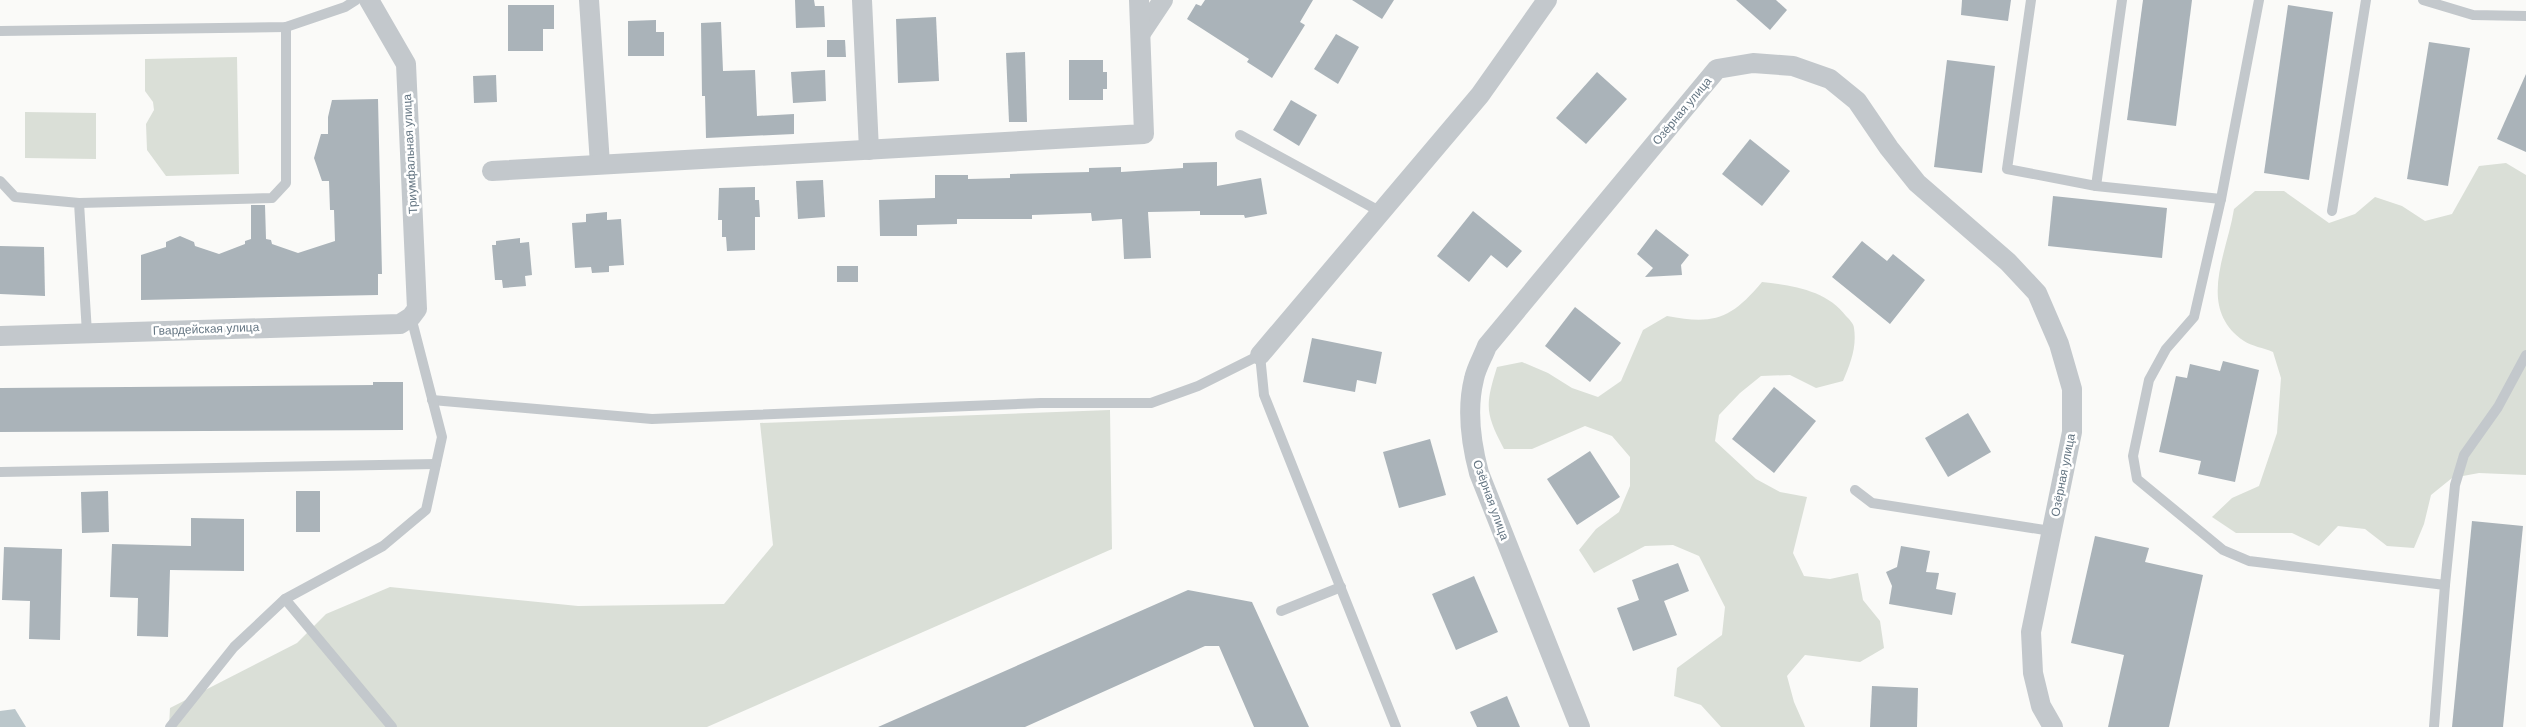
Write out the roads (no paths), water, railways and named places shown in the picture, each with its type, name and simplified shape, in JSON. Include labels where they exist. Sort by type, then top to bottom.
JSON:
[{"type":"street","name":"Триумфальная улица","points":[[368,0],[406,64],[417,309],[411,317]]},
{"type":"street","points":[[589,0],[600,164]]},
{"type":"street","points":[[862,0],[869,150]]},
{"type":"street","points":[[492,171],[1144,134],[1140,0]]},
{"type":"street","points":[[1141,34],[1163,0]]},
{"type":"street","points":[[1260,355],[1480,95],[1548,0]]},
{"type":"street","name":"Озёрная улица","points":[[1580,727],[1480,473],[1472,446],[1470,412],[1474,378],[1487,346],[1716,69],[1752,63],[1793,66],[1830,79],[1857,101],[1889,148],[1917,183],[2008,262],[2037,293],[2059,344],[2072,388],[2072,432],[2031,632],[2032,673],[2041,706],[2053,727]]},
{"type":"street","name":"Гвардейская улица","points":[[0,336],[400,324],[411,317]]},
{"type":"lane","points":[[0,31],[286,27],[345,7],[356,0]]},
{"type":"lane","points":[[2031,0],[2007,169],[2096,186],[2221,199]]},
{"type":"lane","points":[[2096,186],[2122,0]]},
{"type":"lane","points":[[2260,0],[2221,199],[2194,317],[2166,349],[2149,380],[2133,456],[2137,479],[2223,550],[2249,561],[2445,585]]},
{"type":"lane","points":[[2332,210],[2366,0]]},
{"type":"lane","points":[[2423,0],[2473,15],[2526,16]]},
{"type":"lane","points":[[0,181],[15,197],[79,203],[272,198],[286,183],[286,27]]},
{"type":"lane","points":[[1240,135],[1381,212]]},
{"type":"lane","points":[[79,203],[87,333]]},
{"type":"lane","points":[[170,727],[234,647],[285,599],[383,546],[426,510],[442,437],[411,317]]},
{"type":"lane","points":[[432,400],[652,419],[1031,403],[1151,403],[1198,386],[1260,355],[1264,395],[1396,727]]},
{"type":"lane","points":[[2434,727],[2455,485],[2464,455],[2498,407],[2526,355]]},
{"type":"lane","points":[[0,472],[436,464]]},
{"type":"lane","points":[[1855,490],[1872,502],[2051,531]]},
{"type":"lane","points":[[1281,611],[1341,587]]},
{"type":"lane","points":[[285,599],[392,727]]}]
